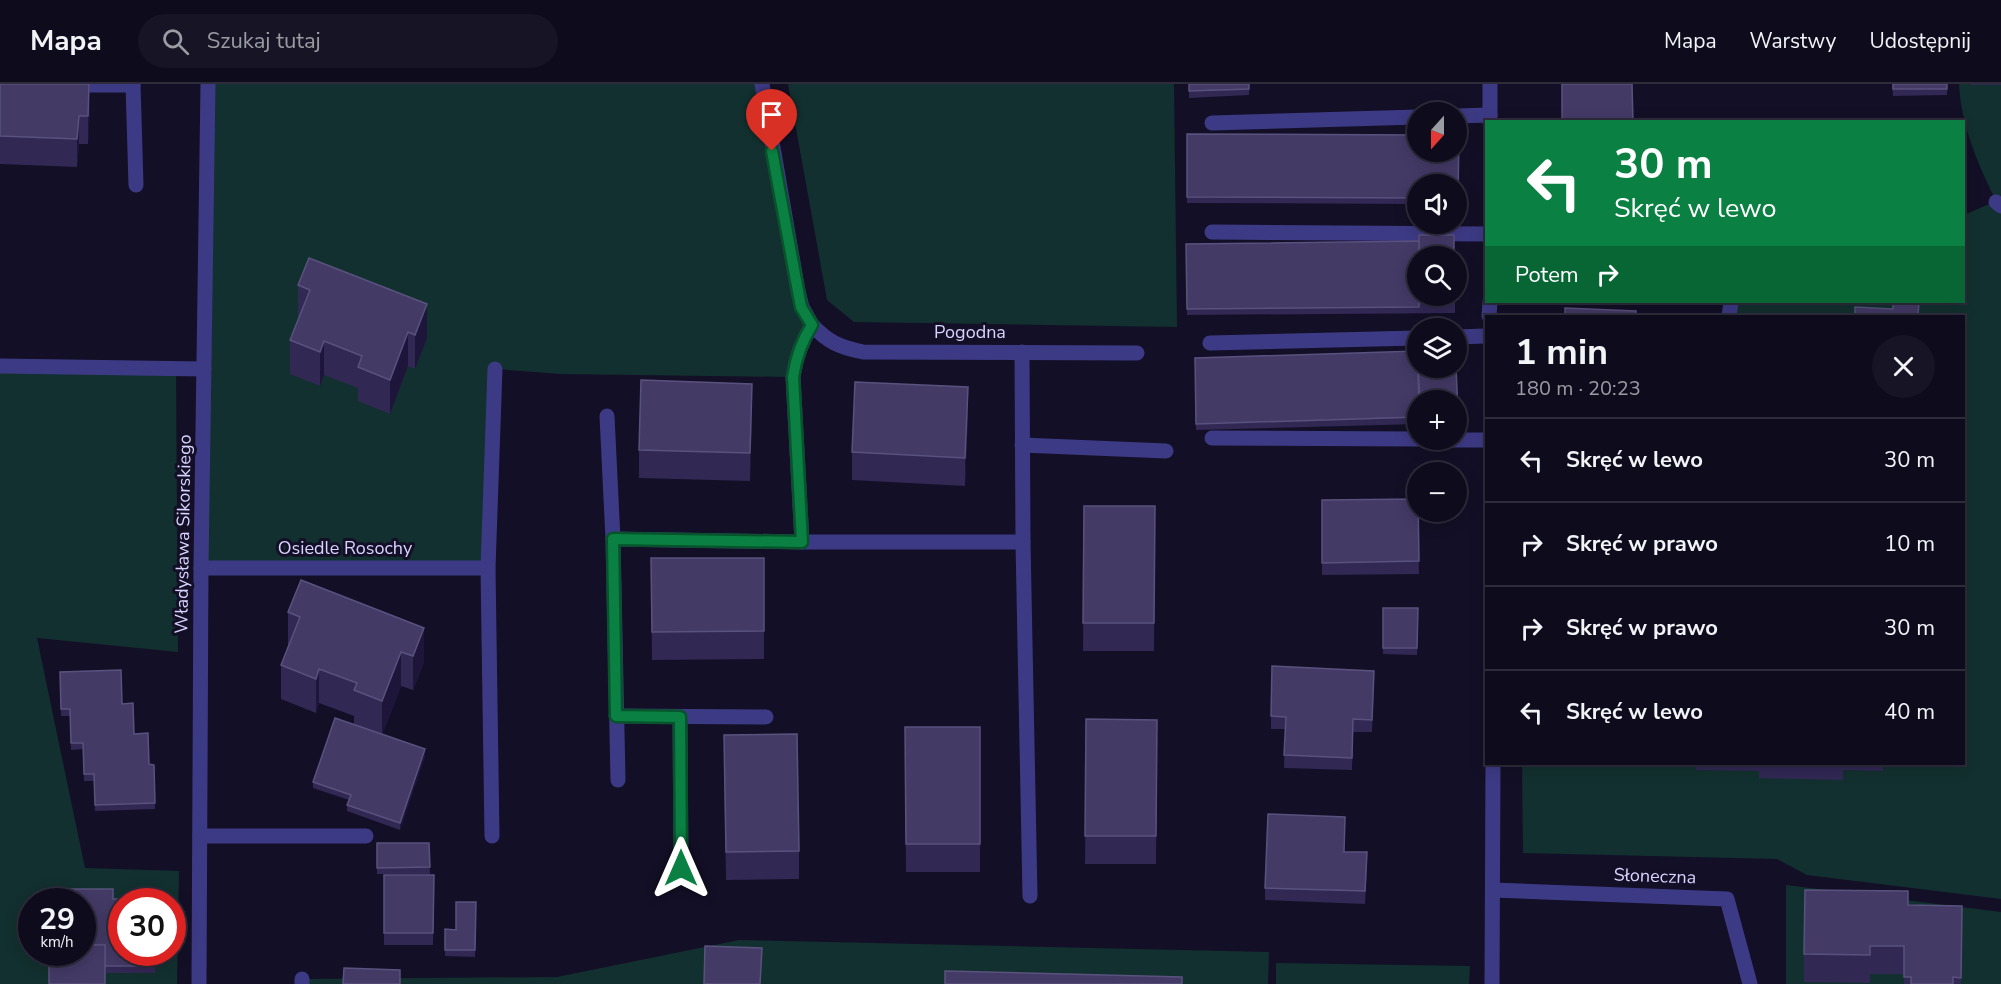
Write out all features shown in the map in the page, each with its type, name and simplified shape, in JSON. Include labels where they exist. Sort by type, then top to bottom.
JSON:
[{"type":"street","name":"Władysława Sikorskiego","points":[[199,984],[201,568],[208,84]]},
{"type":"street","name":"Pogodna","points":[[762,84],[801,307],[812,325],[824,338],[842,348],[863,352],[1137,353]]},
{"type":"street","points":[[1467,117],[1490,118],[1490,84]]},
{"type":"street","points":[[55,85],[133,85],[136,185]]},
{"type":"street","points":[[1212,123],[1407,117]]},
{"type":"street","points":[[1212,232],[1485,234]]},
{"type":"street","points":[[802,542],[793,377],[796,356],[812,325]]},
{"type":"street","points":[[1467,337],[1485,336]]},
{"type":"street","points":[[1210,343],[1407,338]]},
{"type":"street","points":[[1022,352],[1030,896]]},
{"type":"street","points":[[0,366],[204,369]]},
{"type":"street","points":[[492,836],[488,568],[495,369]]},
{"type":"street","points":[[607,416],[613,539],[618,780]]},
{"type":"street","points":[[1212,438],[1407,439]]},
{"type":"street","points":[[1467,440],[1485,440]]},
{"type":"street","points":[[1022,445],[1166,451]]},
{"type":"street","points":[[613,539],[1023,542]]},
{"type":"street","name":"Osiedle Rosochy","points":[[201,568],[488,568]]},
{"type":"street","points":[[616,716],[766,717]]},
{"type":"street","points":[[680,717],[681,868]]},
{"type":"street","points":[[1492,984],[1493,765]]},
{"type":"street","points":[[200,836],[366,836]]},
{"type":"street","name":"Słoneczna","points":[[1493,890],[1726,899],[1750,984]]},
{"type":"green space","points":[[208,84],[762,84],[812,325],[793,377],[560,374],[496,369],[488,568],[201,568]]},
{"type":"green space","points":[[788,84],[1174,84],[1177,327],[854,322],[827,300]]},
{"type":"green space","points":[[1959,84],[2001,84],[2001,899],[1807,875],[1777,859],[1523,853],[1522,765],[1965,765],[1965,315],[1729,315],[1731,303],[1965,303],[1965,215],[1996,201],[1977,159],[1960,100]]},
{"type":"green space","points":[[0,366],[176,368],[178,652],[37,638],[85,868],[179,871],[179,888],[108,888],[108,966],[177,966],[177,984],[0,984]]},
{"type":"green space","points":[[1786,885],[2001,912],[2001,984],[1786,984]]},
{"type":"green space","points":[[739,940],[1269,952],[1268,984],[302,984],[302,979],[557,977]]},
{"type":"green space","points":[[1276,963],[1470,966],[1469,984],[1276,984]]},
{"type":"building","points":[[0,84],[89,84],[88,116],[79,116],[77,139],[0,136]]},
{"type":"building","points":[[1189,84],[1249,84],[1249,89],[1189,91]]},
{"type":"building","points":[[1562,84],[1632,84],[1633,120],[1562,120]]},
{"type":"building","points":[[1893,84],[1947,84],[1947,89],[1893,89]]},
{"type":"building","points":[[1187,134],[1407,135],[1407,162],[1459,162],[1458,174],[1407,174],[1407,198],[1187,197]]},
{"type":"building","points":[[1419,235],[1454,235],[1454,246],[1419,246]]},
{"type":"building","points":[[1419,241],[1419,246],[1407,246],[1407,306],[1419,307],[1187,309],[1186,244]]},
{"type":"building","points":[[309,258],[427,304],[415,335],[408,332],[390,380],[358,367],[362,356],[324,341],[320,352],[290,340],[310,290],[298,285]]},
{"type":"building","points":[[1893,303],[1919,303],[1918,315],[1855,315],[1855,307],[1893,309]]},
{"type":"building","points":[[1565,308],[1636,311],[1636,315],[1565,315]]},
{"type":"building","points":[[1407,351],[1407,378],[1418,378],[1419,390],[1407,390],[1407,417],[1196,424],[1195,358]]},
{"type":"building","points":[[1419,378],[1456,378],[1457,390],[1419,390]]},
{"type":"building","points":[[641,380],[752,384],[750,453],[639,450]]},
{"type":"building","points":[[855,382],[968,387],[965,458],[852,452]]},
{"type":"building","points":[[1407,499],[1407,522],[1418,522],[1419,561],[1322,563],[1322,500]]},
{"type":"building","points":[[1084,506],[1155,506],[1154,623],[1083,623]]},
{"type":"building","points":[[651,558],[764,558],[764,631],[652,632]]},
{"type":"building","points":[[301,580],[424,628],[413,656],[401,652],[382,701],[354,690],[357,683],[319,669],[316,679],[281,665],[300,617],[288,612]]},
{"type":"building","points":[[1383,608],[1418,608],[1417,648],[1383,648]]},
{"type":"building","points":[[1272,666],[1374,671],[1372,720],[1353,719],[1352,758],[1284,755],[1286,717],[1271,716]]},
{"type":"building","points":[[121,670],[122,704],[133,703],[134,734],[148,733],[149,764],[154,765],[155,803],[95,805],[94,774],[84,774],[83,743],[71,743],[70,709],[61,709],[60,672]]},
{"type":"building","points":[[335,718],[425,749],[400,823],[347,805],[351,795],[313,782]]},
{"type":"building","points":[[1086,719],[1157,720],[1156,836],[1085,836]]},
{"type":"building","points":[[905,727],[980,727],[980,844],[906,844]]},
{"type":"building","points":[[797,734],[799,851],[726,852],[724,735]]},
{"type":"building","points":[[1268,814],[1345,817],[1344,852],[1367,852],[1365,891],[1265,888]]},
{"type":"building","points":[[377,843],[429,843],[430,867],[377,868]]},
{"type":"building","points":[[384,875],[434,875],[433,933],[384,933]]},
{"type":"building","points":[[96,889],[108,889],[108,966],[105,966],[105,945],[96,945]]},
{"type":"building","points":[[1805,890],[1908,891],[1908,905],[1962,906],[1961,978],[1953,977],[1953,984],[1911,984],[1911,977],[1904,977],[1904,946],[1870,946],[1870,955],[1804,954]]},
{"type":"building","points":[[456,902],[476,902],[475,950],[445,950],[445,929],[456,930]]},
{"type":"building","points":[[96,945],[105,945],[105,984],[49,984],[49,966],[96,966]]},
{"type":"building","points":[[705,946],[762,948],[760,984],[704,984]]},
{"type":"building","points":[[344,968],[400,970],[400,984],[343,984]]},
{"type":"building","points":[[945,971],[1182,977],[1182,984],[945,984]]},
{"type":"route","points":[[681,868],[680,717],[616,716],[613,539],[802,542],[793,377],[796,356],[812,325],[801,307],[772,151]]}]
